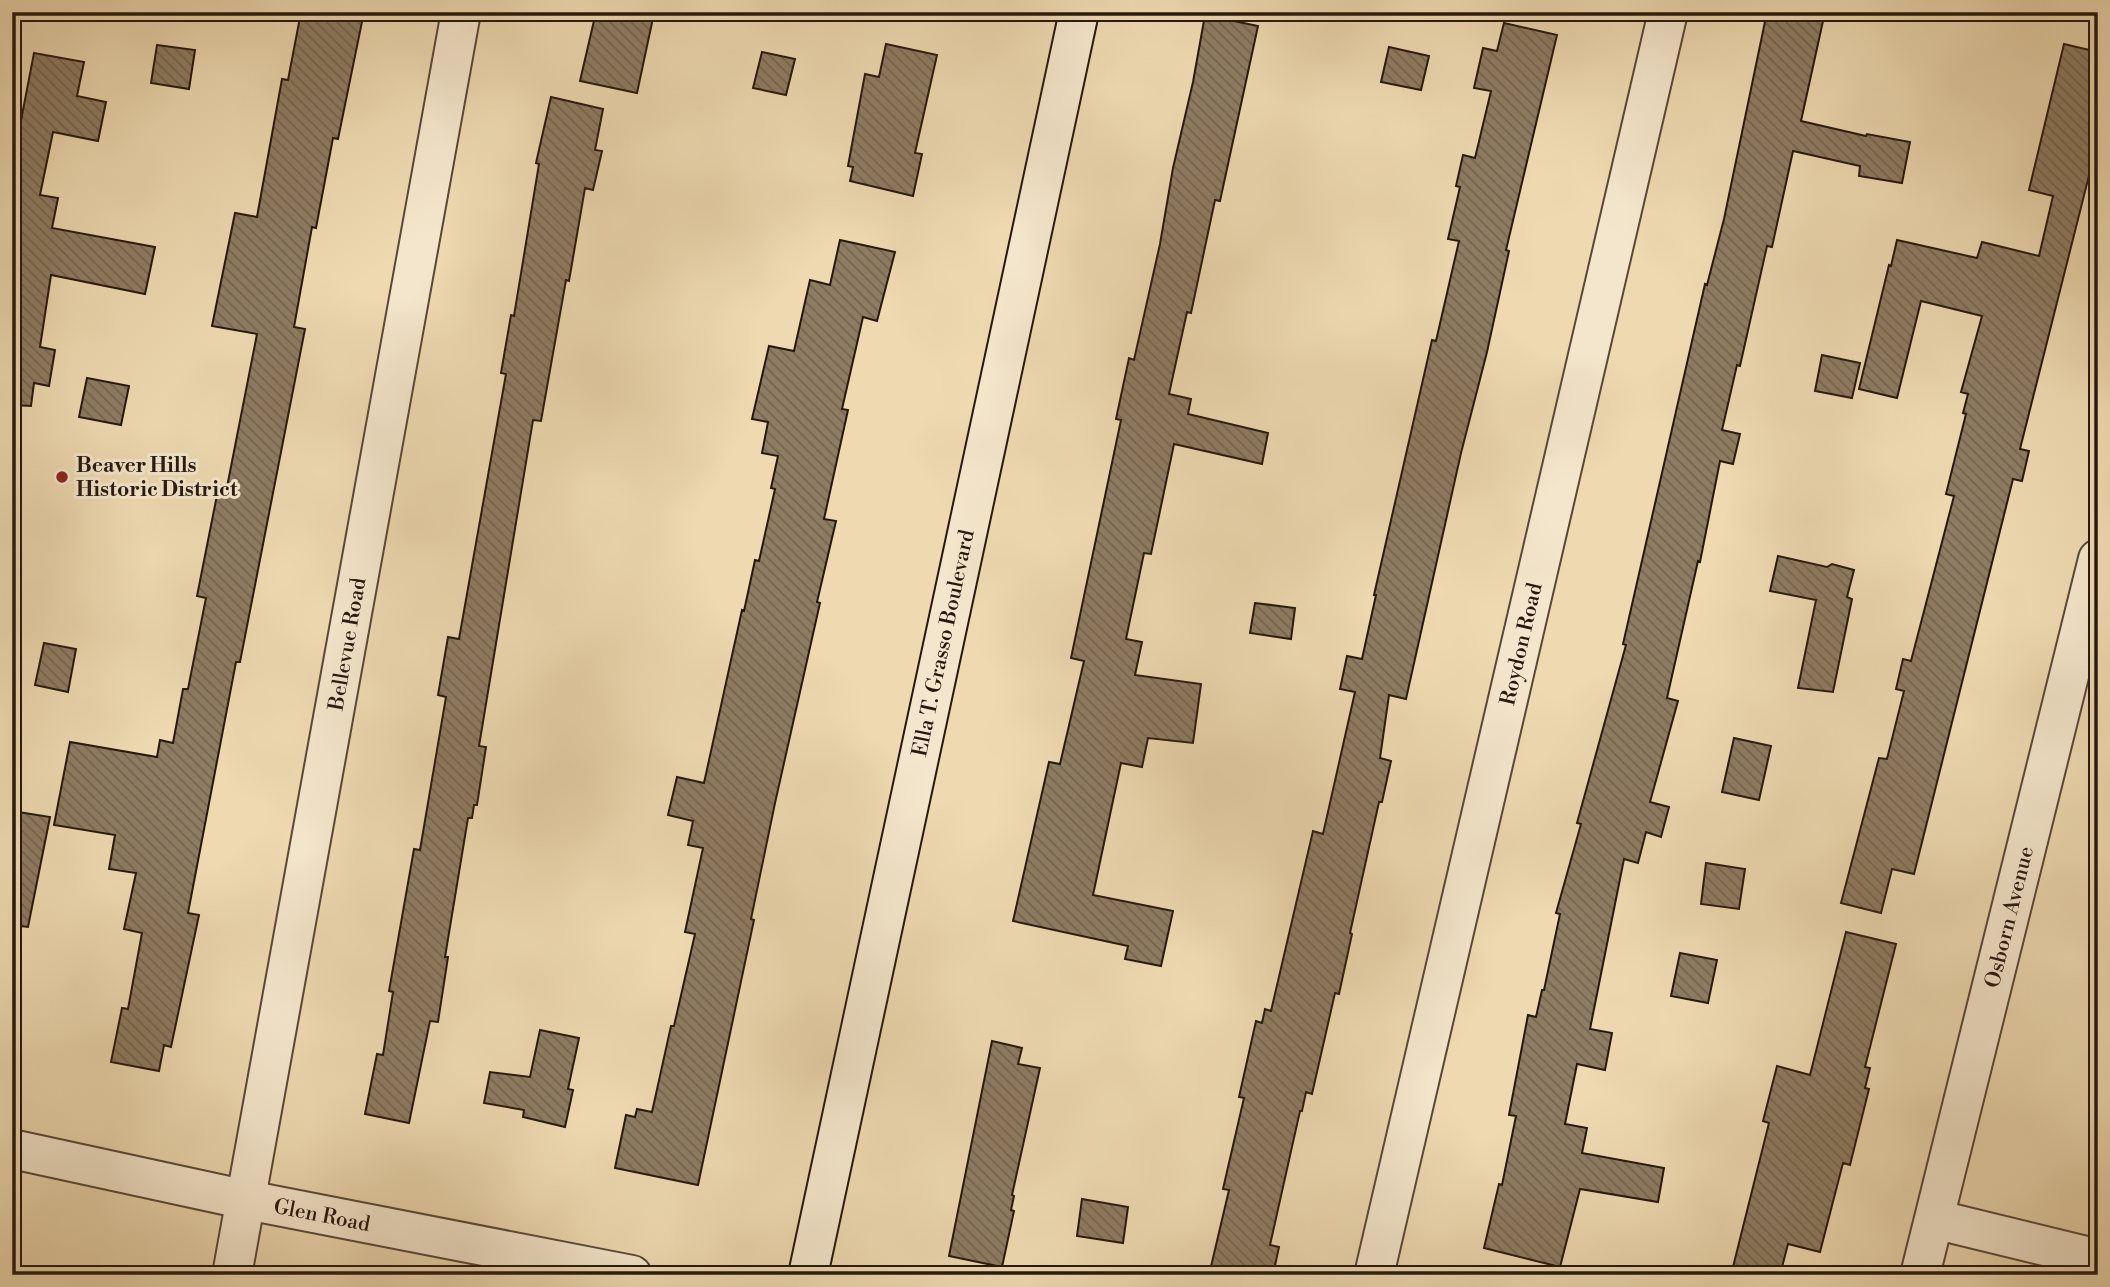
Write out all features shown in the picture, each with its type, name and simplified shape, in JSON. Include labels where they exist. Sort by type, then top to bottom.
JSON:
[{"type":"street","name":"Bellevue Road","points":[[232,1275],[461,12]]},
{"type":"street","name":"Ella T. Grasso Boulevard","points":[[808,1275],[1079,12]]},
{"type":"street","name":"Roydon Road","points":[[1374,1275],[1668,12]]},
{"type":"street","name":"Osborn Avenue","points":[[1920,1275],[2082,688],[2098,559]]},
{"type":"street","name":"Glen Road","points":[[12,1149],[247,1200],[632,1275]]},
{"type":"street","points":[[1934,1219],[2098,1259]]},
{"type":"building","points":[[301,12],[364,12],[338,139],[333,138],[316,228],[312,227],[294,327],[305,329],[240,662],[236,662],[188,913],[199,915],[171,1047],[164,1045],[159,1071],[111,1062],[122,1008],[128,1009],[142,933],[124,929],[136,873],[109,869],[115,835],[54,825],[70,742],[157,757],[160,740],[173,743],[183,689],[188,689],[206,598],[197,596],[219,485],[227,487],[257,334],[212,326],[235,213],[257,217],[282,79],[288,80]]},
{"type":"building","points":[[596,12],[626,12],[653,18],[637,93],[580,81]]},
{"type":"building","points":[[1767,12],[1825,12],[1801,121],[1866,136],[1867,134],[1910,142],[1902,183],[1859,176],[1860,166],[1793,151],[1772,247],[1767,246],[1740,366],[1737,365],[1722,430],[1740,434],[1733,464],[1720,461],[1700,562],[1698,561],[1667,698],[1678,701],[1650,802],[1669,807],[1661,837],[1646,832],[1638,863],[1624,859],[1590,1029],[1612,1033],[1605,1070],[1577,1064],[1565,1124],[1587,1128],[1582,1153],[1664,1168],[1658,1202],[1580,1189],[1560,1267],[1484,1248],[1499,1184],[1502,1185],[1516,1116],[1509,1115],[1528,1015],[1536,1017],[1544,990],[1560,914],[1556,913],[1581,824],[1577,823],[1626,645],[1623,644],[1705,284],[1707,285],[1724,219]]},
{"type":"building","points":[[1205,15],[1258,26],[1220,201],[1215,200],[1191,313],[1187,312],[1169,394],[1191,399],[1188,414],[1268,433],[1262,464],[1174,444],[1151,554],[1144,553],[1126,639],[1142,642],[1135,675],[1201,684],[1193,743],[1148,738],[1142,767],[1121,763],[1093,895],[1173,911],[1161,966],[1125,959],[1128,946],[1013,921],[1049,762],[1060,764],[1084,661],[1071,658],[1121,420],[1116,419],[1129,358],[1134,360],[1160,244]]},
{"type":"building","points":[[1504,23],[1557,35],[1406,699],[1389,695],[1380,758],[1391,761],[1382,802],[1379,802],[1339,994],[1335,993],[1312,1094],[1306,1092],[1300,1111],[1270,1245],[1279,1247],[1273,1275],[1209,1275],[1229,1190],[1223,1189],[1244,1098],[1239,1097],[1256,1021],[1262,1023],[1265,1009],[1271,1011],[1313,831],[1323,834],[1355,692],[1340,689],[1347,656],[1362,659],[1432,340],[1436,341],[1459,241],[1448,239],[1460,187],[1456,186],[1463,155],[1475,158],[1491,91],[1474,88],[1483,48],[1497,51]]},
{"type":"building","points":[[886,44],[937,55],[915,153],[922,154],[913,196],[850,181],[853,167],[848,166],[865,74],[879,77]]},
{"type":"building","points":[[2064,44],[2098,52],[2098,140],[2020,449],[2029,451],[2022,481],[2013,479],[1914,874],[1892,869],[1881,913],[1841,903],[1879,758],[1887,759],[1904,691],[1896,689],[1903,659],[1911,661],[1954,496],[1946,494],[1966,414],[1963,413],[1968,394],[1961,392],[1982,316],[1921,301],[1897,398],[1859,389],[1897,240],[1977,258],[1982,242],[2039,256],[2053,196],[2029,190]]},
{"type":"building","points":[[157,45],[195,50],[189,89],[151,83]]},
{"type":"building","points":[[1389,47],[1429,56],[1421,90],[1381,82]]},
{"type":"building","points":[[762,52],[795,59],[786,95],[753,88]]},
{"type":"building","points":[[34,53],[84,62],[77,96],[106,102],[98,141],[53,132],[40,195],[58,198],[52,228],[155,247],[145,294],[51,275],[40,347],[55,350],[49,386],[34,383],[31,406],[12,405],[12,167]]},
{"type":"building","points":[[551,97],[603,109],[595,150],[602,151],[593,190],[585,188],[541,421],[533,420],[479,746],[486,747],[477,805],[474,805],[472,818],[468,818],[445,957],[448,957],[438,1022],[430,1021],[409,1123],[365,1114],[377,1054],[383,1055],[393,992],[389,991],[414,849],[420,850],[446,697],[438,695],[448,637],[459,639],[506,374],[501,373],[511,315],[514,316],[539,164],[536,163]]},
{"type":"building","points":[[840,240],[895,252],[877,321],[863,317],[842,409],[848,410],[824,519],[836,521],[775,803],[751,919],[754,920],[698,1185],[615,1168],[626,1115],[635,1117],[637,1109],[652,1112],[695,934],[685,932],[703,848],[688,845],[693,821],[668,815],[677,777],[704,783],[742,610],[744,611],[755,560],[759,561],[775,489],[771,488],[778,456],[762,453],[768,422],[752,419],[769,346],[794,351],[810,280],[830,285]]},
{"type":"building","points":[[1822,355],[1860,363],[1852,398],[1815,391]]},
{"type":"building","points":[[87,378],[129,386],[121,425],[79,417]]},
{"type":"building","points":[[1778,556],[1854,570],[1847,597],[1852,599],[1833,692],[1798,688],[1816,600],[1770,591]]},
{"type":"building","points":[[1255,603],[1295,608],[1291,639],[1250,633]]},
{"type":"building","points":[[44,643],[76,649],[68,692],[35,685]]},
{"type":"building","points":[[1734,738],[1771,746],[1759,800],[1722,792]]},
{"type":"building","points":[[12,811],[50,817],[28,927],[12,925]]},
{"type":"building","points":[[1706,863],[1745,869],[1739,909],[1701,904]]},
{"type":"building","points":[[1846,932],[1896,944],[1865,1067],[1870,1068],[1865,1088],[1869,1089],[1850,1165],[1843,1163],[1820,1252],[1788,1244],[1780,1275],[1731,1275],[1769,1123],[1763,1121],[1777,1066],[1810,1075]]},
{"type":"building","points":[[1680,953],[1717,960],[1708,1003],[1671,996]]},
{"type":"building","points":[[540,1030],[579,1038],[568,1089],[573,1090],[565,1127],[523,1117],[524,1110],[484,1103],[490,1072],[530,1077]]},
{"type":"building","points":[[992,1041],[1022,1048],[1018,1064],[1040,1068],[1012,1195],[1011,1210],[1014,1211],[1002,1267],[949,1256]]},
{"type":"building","points":[[1082,1199],[1128,1207],[1123,1243],[1077,1236]]},
{"type":"place","name":"Beaver Hills Historic District","points":[[62,477]]}]
